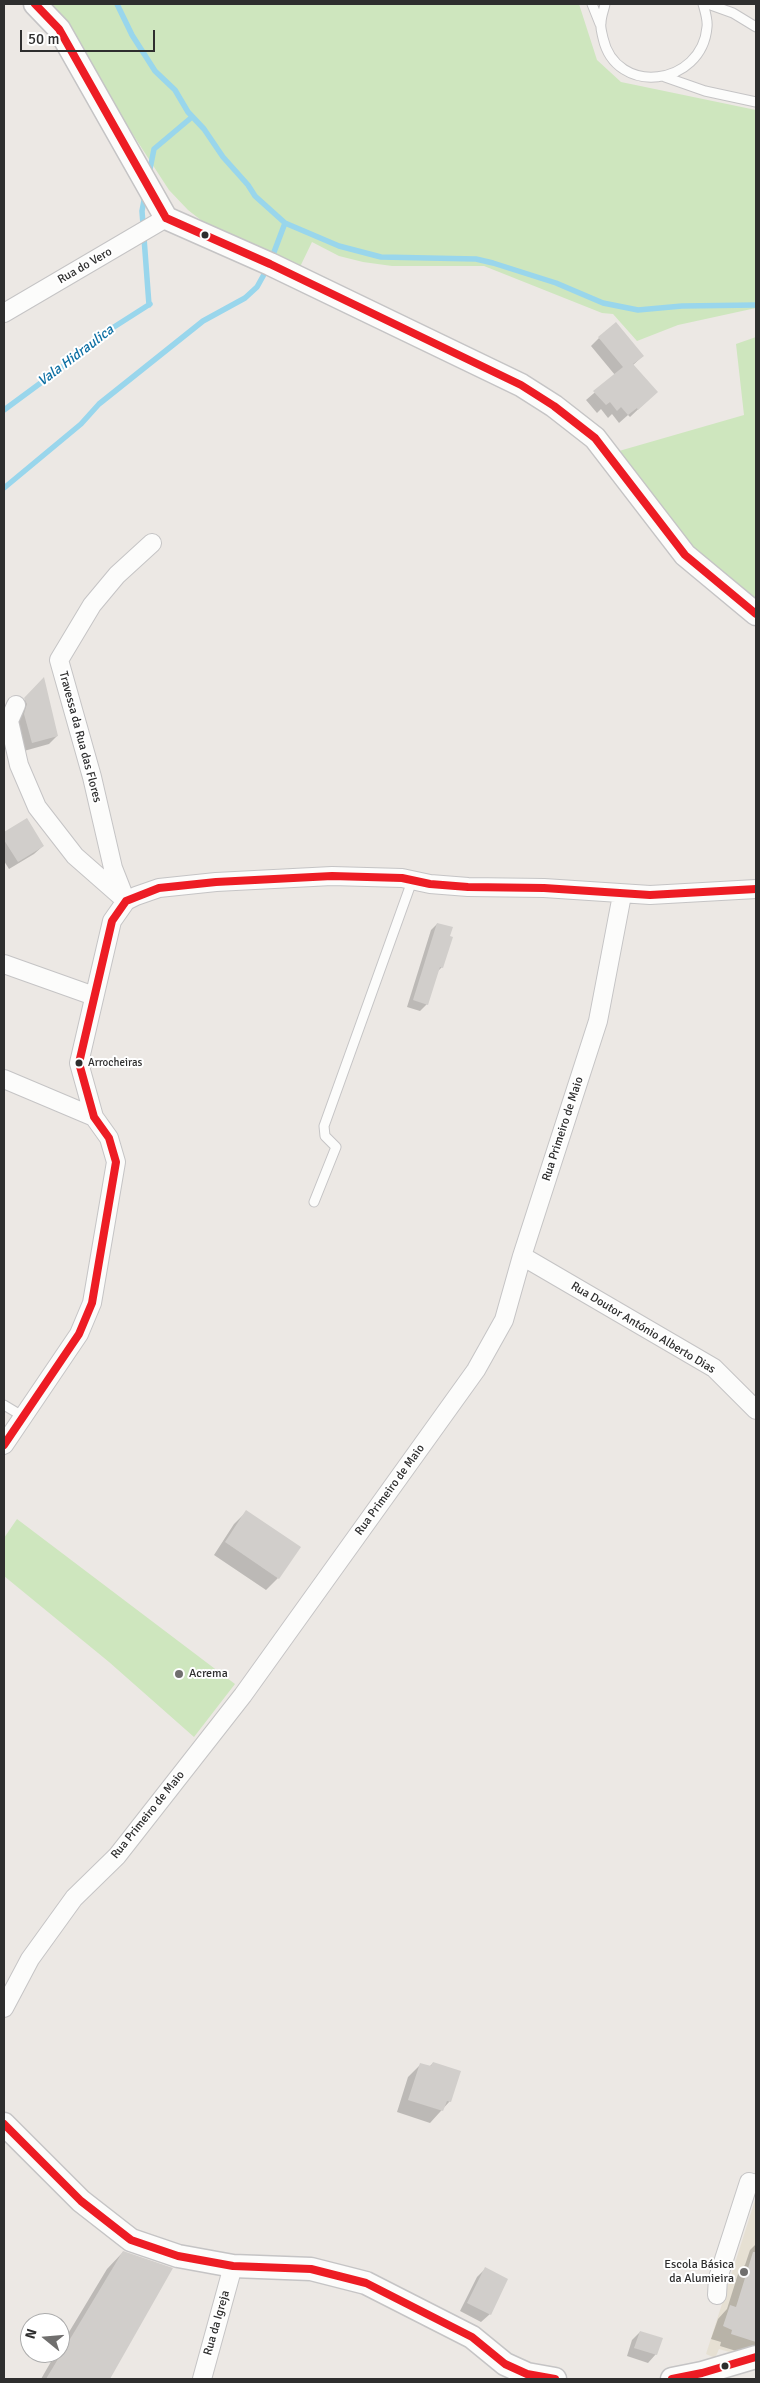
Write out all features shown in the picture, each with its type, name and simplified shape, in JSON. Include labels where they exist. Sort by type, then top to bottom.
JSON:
[{"type":"street","points":[[35,4],[59,29],[166,218],[270,264],[522,385],[554,406],[595,438],[685,555],[756,614]]},
{"type":"street","name":"Rua do Vero","points":[[4,313],[166,218]]},
{"type":"street","name":"Travessa da Rua das Flores","points":[[126,901],[113,868],[92,777],[59,660],[92,605],[117,575],[152,543]]},
{"type":"street","points":[[16,705],[9,721],[19,765],[37,807],[75,856],[126,901]]},
{"type":"street","points":[[4,1445],[79,1334],[92,1303],[116,1162],[109,1138],[94,1117],[79,1063],[112,921],[126,901],[159,888],[216,882],[332,876],[402,878],[412,881],[468,887],[544,888],[622,895],[684,894],[756,889]]},
{"type":"street","name":"Rua Primeiro de Maio","points":[[4,2008],[30,1959],[74,1898],[117,1856],[243,1695],[476,1370],[504,1320],[522,1256],[598,1021],[622,895]]},
{"type":"street","points":[[4,964],[94,996]]},
{"type":"street","points":[[4,1079],[94,1117]]},
{"type":"street","name":"Rua Doutor António Alberto Dias","points":[[522,1256],[714,1368],[756,1410]]},
{"type":"street","points":[[4,2124],[81,2200],[131,2240],[178,2256],[233,2266],[311,2269],[366,2283],[472,2337],[506,2372],[555,2379]]},
{"type":"street","points":[[717,2294],[718,2278],[749,2182],[756,2184]]},
{"type":"street","name":"Rua da Igreja","points":[[202,2379],[233,2266]]},
{"type":"street","points":[[672,2379],[702,2373],[756,2357]]},
{"type":"lane","points":[[592,4],[600,24],[605,47],[620,66],[641,77],[665,77],[705,92],[756,102]]},
{"type":"lane","points":[[600,24],[605,4]]},
{"type":"lane","points":[[665,77],[686,67],[702,49],[708,25],[703,4]]},
{"type":"lane","points":[[708,4],[733,13],[756,27]]},
{"type":"lane","points":[[314,1202],[336,1147],[325,1136],[324,1126],[412,881]]},
{"type":"lane","points":[[4,1405],[24,1417]]},
{"type":"shaded area","name":"Escola Básica da Alumieira","points":[[756,2197],[756,2346],[733,2353],[719,2349],[715,2358],[706,2354]]},
{"type":"green space","points":[[48,4],[579,4],[597,60],[621,82],[756,110],[756,308],[678,325],[637,341],[613,314],[602,313],[484,266],[392,266],[363,262],[339,256],[312,242],[298,271],[206,224],[188,210],[169,190]]},
{"type":"green space","points":[[756,337],[756,604],[721,576],[690,543],[619,451],[744,415],[736,344]]},
{"type":"green space","points":[[17,1519],[235,1684],[194,1737],[109,1662],[4,1576],[4,1538]]},
{"type":"building","points":[[616,322],[644,356],[633,364],[658,392],[638,410],[637,408],[628,415],[621,407],[617,411],[610,402],[606,405],[593,391],[623,367],[598,337]]},
{"type":"building","points":[[44,677],[58,736],[32,743],[24,714],[27,704],[24,698]]},
{"type":"building","points":[[27,818],[44,846],[18,862],[4,840],[4,832]]},
{"type":"building","points":[[437,923],[453,927],[450,936],[453,937],[443,968],[440,967],[428,1005],[413,1000]]},
{"type":"building","points":[[246,1510],[301,1547],[279,1579],[225,1542]]},
{"type":"building","points":[[433,2062],[461,2071],[451,2102],[447,2101],[443,2111],[408,2100],[420,2063],[431,2066]]},
{"type":"building","points":[[123,2251],[173,2268],[110,2379],[46,2379],[56,2363],[70,2363],[70,2339]]},
{"type":"building","points":[[753,2252],[756,2252],[756,2342],[731,2334],[732,2330],[723,2326],[730,2305],[736,2307]]},
{"type":"building","points":[[485,2267],[508,2279],[491,2315],[467,2303]]},
{"type":"building","points":[[640,2331],[663,2338],[657,2355],[634,2348]]},
{"type":"waterway","points":[[117,4],[132,35],[155,71],[175,90],[188,112],[204,129],[223,157],[248,185],[255,196],[285,223]]},
{"type":"waterway","points":[[149,174],[154,149],[192,117]]},
{"type":"waterway","points":[[145,195],[142,211],[149,305]]},
{"type":"waterway","points":[[271,260],[285,223],[339,246],[381,257],[476,259],[493,263],[556,283],[603,303],[638,310],[682,306],[756,305]]},
{"type":"waterway","points":[[4,488],[81,424],[99,404],[203,321],[245,298],[257,287],[267,269]]},
{"type":"waterway","name":"Vala Hidraulica","points":[[4,410],[88,348],[103,334],[150,304]]},
{"type":"transit line","points":[[35,4],[59,29],[166,218]]},
{"type":"transit line","points":[[166,218],[270,264],[521,385],[554,406],[595,438],[685,555],[756,614]]},
{"type":"transit line","points":[[4,1445],[79,1334],[92,1303],[116,1162],[109,1138],[94,1117],[79,1063],[112,921],[126,901],[159,888],[216,882],[332,876],[402,878],[430,884],[468,887],[544,888],[650,895],[756,889]]},
{"type":"transit line","points":[[4,2124],[81,2201],[131,2240],[178,2256],[233,2266],[311,2269],[366,2283],[472,2337],[505,2364],[527,2374],[555,2379]]},
{"type":"transit line","points":[[672,2379],[702,2373],[756,2357]]},
{"type":"place","name":"Arrocheiras","points":[[79,1063]]},
{"type":"place","name":"Acrema","points":[[179,1674]]},
{"type":"place","name":"Escola Básica da Alumieira","points":[[744,2272]]}]
